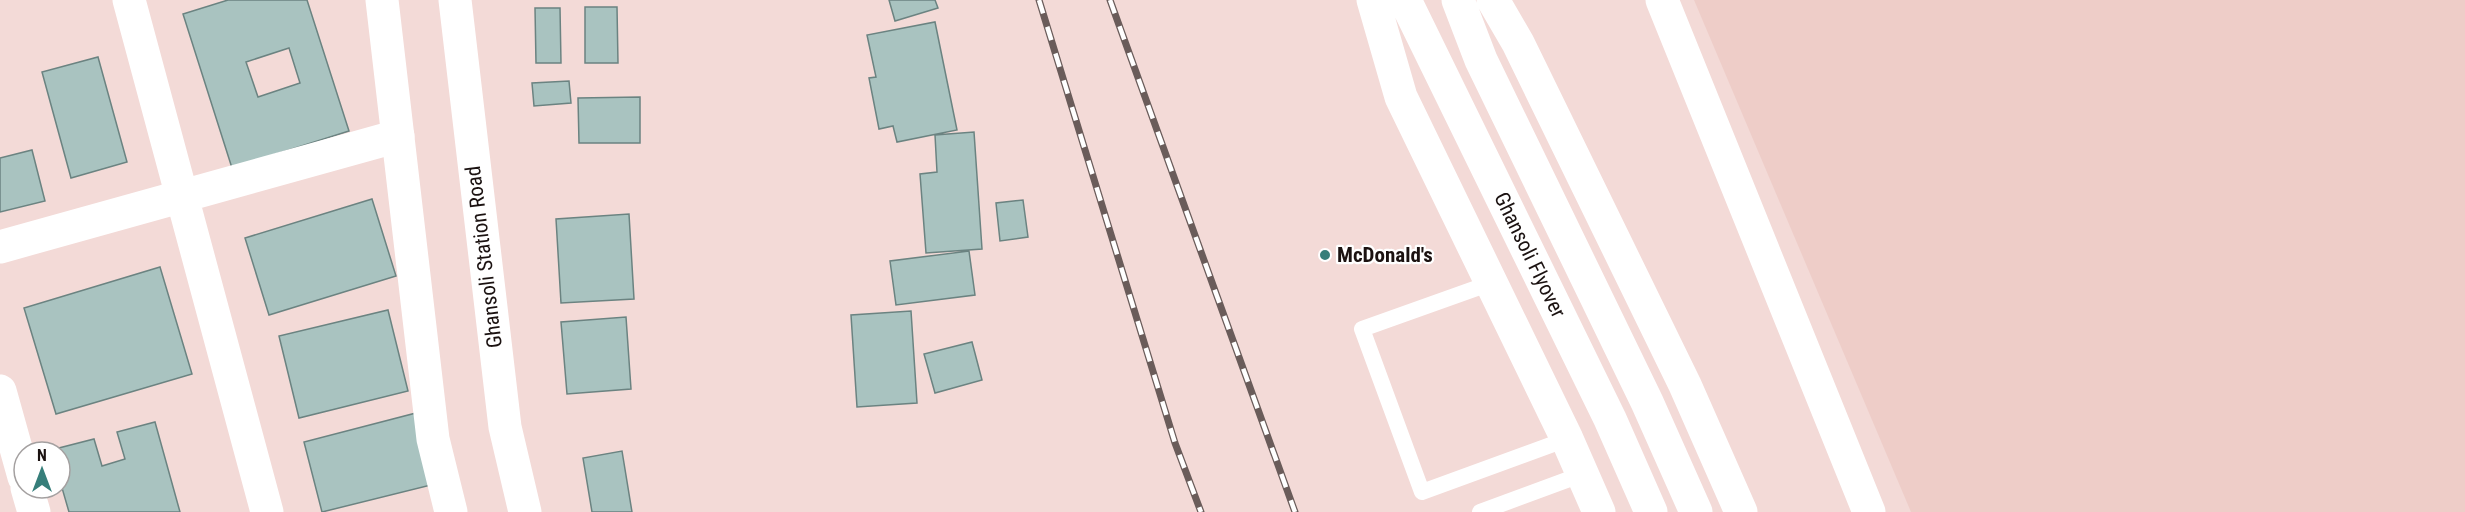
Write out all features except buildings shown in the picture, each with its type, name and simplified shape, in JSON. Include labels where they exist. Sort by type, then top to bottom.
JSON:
[{"type":"street","points":[[129,0],[267,512]]},
{"type":"street","points":[[382,0],[434,440],[451,512]]},
{"type":"street","name":"Ghansoli Station Road","points":[[455,0],[505,427],[525,512]]},
{"type":"street","points":[[1373,0],[1401,97],[1568,439],[1599,512]]},
{"type":"street","name":"Ghansoli Flyover","points":[[1405,0],[1610,419],[1651,512]]},
{"type":"street","name":"Ghansoli Flyover","points":[[1458,0],[1481,60],[1647,402],[1696,512]]},
{"type":"street","points":[[1493,0],[1518,43],[1685,385],[1741,512]]},
{"type":"street","points":[[1662,0],[1869,512]]},
{"type":"street","points":[[0,246],[398,136]]},
{"type":"street","points":[[0,391],[14,440]]},
{"type":"lane","points":[[1491,283],[1362,329],[1422,492],[1568,439]]},
{"type":"lane","points":[[1480,512],[1583,474]]},
{"type":"shaded area","points":[[1694,0],[2465,0],[2465,512],[1911,512]]},
{"type":"railway","points":[[1039,0],[1175,443],[1201,512]]},
{"type":"railway","points":[[1110,0],[1295,512]]},
{"type":"place","name":"McDonald's","points":[[1325,255]]}]
